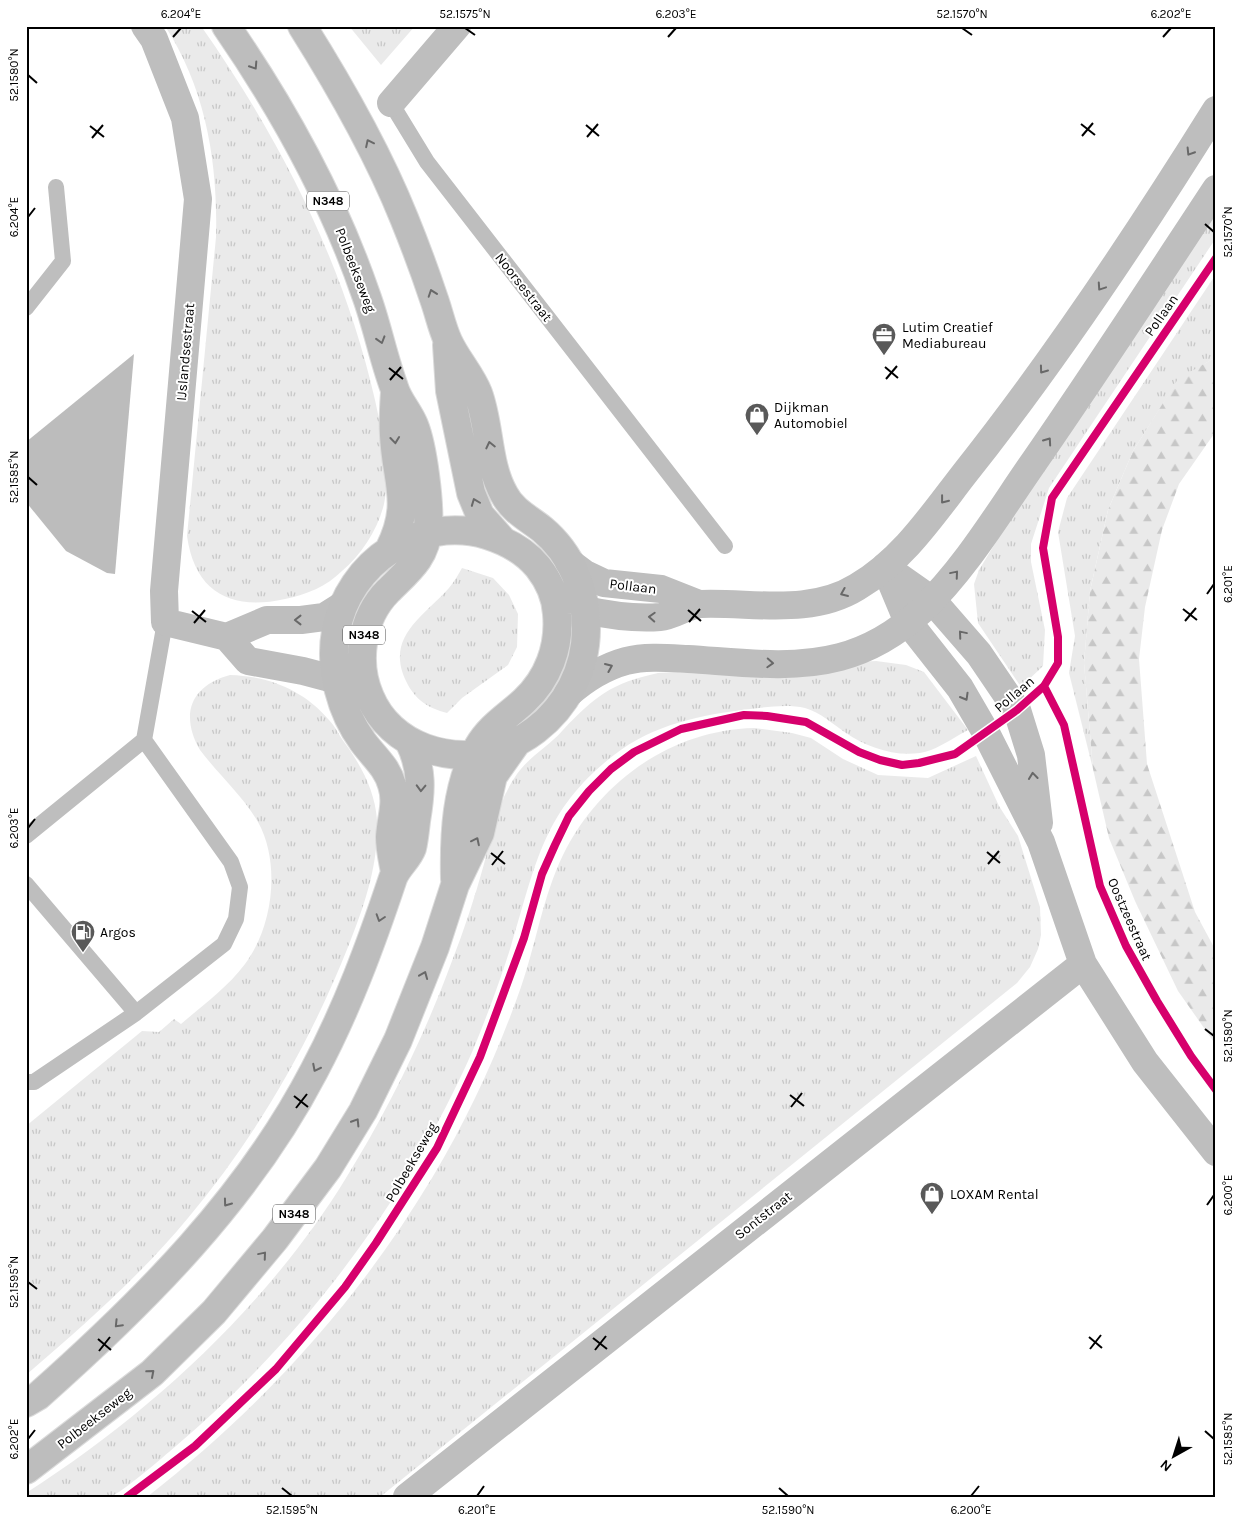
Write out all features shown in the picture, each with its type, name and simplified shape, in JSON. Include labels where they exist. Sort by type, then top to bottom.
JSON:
[{"type":"main road","name":"Polbeekseweg","points":[[226,26],[280,108],[327,199],[366,294],[395,391],[415,426],[427,491],[428,533]]},
{"type":"main road","name":"N348","points":[[302,26],[344,95],[384,173],[418,255],[447,339],[478,393],[504,494],[514,507],[555,542],[570,562],[580,585],[585,610],[586,635],[582,660],[568,694],[546,722],[517,742],[497,751],[474,755],[441,753],[409,741],[386,722],[370,698],[362,664],[366,629],[382,598],[416,564],[424,550],[428,533]]},
{"type":"main road","name":"N348","points":[[447,339],[450,391],[471,493],[480,515],[503,541],[533,561],[552,590],[567,602],[585,610]]},
{"type":"main road","name":"Polbeekseweg","points":[[389,550],[401,519],[403,496],[394,436],[395,391]]},
{"type":"main road","name":"N348","points":[[395,872],[390,838],[394,795],[388,774],[350,722],[337,680],[334,643],[343,605],[362,574],[389,550],[408,540],[428,533],[450,530],[472,531],[503,541]]},
{"type":"main road","name":"N348","points":[[474,755],[490,730],[533,693],[546,672],[557,638],[558,614],[552,590]]},
{"type":"main road","name":"N348","points":[[337,680],[370,698]]},
{"type":"main road","name":"N348","points":[[26,1403],[38,1396],[107,1335],[183,1257],[225,1206],[275,1135],[314,1072],[343,1013],[369,950],[395,872],[412,850],[421,793],[420,771],[409,741]]},
{"type":"main road","name":"Polbeekseweg","points":[[26,1470],[152,1373],[214,1312],[275,1239],[328,1168],[363,1111],[398,1040],[435,947],[454,885],[480,833],[493,776],[517,742]]},
{"type":"main road","name":"Polbeekseweg","points":[[454,885],[454,830],[468,768],[474,755]]},
{"type":"street","name":"IJslandsestraat","points":[[145,26],[154,38],[185,118],[198,199],[165,582],[165,622]]},
{"type":"street","name":"Noorsestraat","points":[[391,103],[457,26]]},
{"type":"street","name":"Pollaan","points":[[570,562],[585,574],[604,583],[661,589],[699,604],[781,606],[823,602],[856,588],[886,567],[914,539],[988,444],[1071,331],[1169,186],[1216,110]]},
{"type":"street","name":"Pollaan","points":[[568,694],[595,674],[627,661],[654,658],[783,664],[822,661],[858,651],[908,622],[932,600],[978,543],[1057,429],[1216,189]]},
{"type":"street","points":[[886,567],[932,600],[979,654],[1017,710],[1031,755],[1041,842]]},
{"type":"street","points":[[886,567],[908,622],[960,688],[985,732],[1041,842],[1083,964],[1145,1062],[1216,1152]]},
{"type":"street","name":"Pollaan","points":[[585,610],[661,617],[699,604]]},
{"type":"street","points":[[227,637],[267,620],[301,620],[324,617],[343,605]]},
{"type":"street","points":[[165,622],[227,637],[248,661],[337,680]]},
{"type":"street","name":"Sontstraat","points":[[407,1497],[1083,964]]},
{"type":"lane","name":"Noorsestraat","points":[[391,103],[427,162],[725,546]]},
{"type":"lane","points":[[26,308],[63,261],[56,187]]},
{"type":"lane","points":[[26,836],[144,740],[165,622]]},
{"type":"lane","points":[[26,1082],[34,1082],[136,1013],[224,944],[236,919],[240,887],[231,862],[144,740]]},
{"type":"lane","points":[[26,884],[136,1013]]},
{"type":"green space","points":[[165,26],[201,26],[258,113],[306,205],[327,252],[346,300],[362,350],[378,413],[385,452],[387,478],[384,504],[378,523],[356,557],[330,581],[301,595],[285,599],[248,602],[233,599],[219,593],[198,572],[191,556],[187,536],[216,237],[215,182],[207,127],[200,101],[191,75]]},
{"type":"green space","points":[[349,26],[415,26],[381,65]]},
{"type":"green space","points":[[1216,211],[1216,238],[1049,488],[1031,544],[1031,562],[1045,630],[1043,666],[1021,687],[978,623],[974,584],[979,570],[1014,512]]},
{"type":"green space","points":[[1216,274],[1216,357],[1178,380],[1133,451],[1108,510],[1090,591],[1084,663],[1093,769],[1069,673],[1075,636],[1058,532],[1067,498]]},
{"type":"green space","points":[[1216,357],[1216,431],[1179,484],[1162,530],[1145,607],[1139,659],[1147,764],[1195,912],[1216,951],[1216,1045],[1178,991],[1135,901],[1109,838],[1093,769],[1084,663],[1090,591],[1108,510],[1133,451],[1178,379]]},
{"type":"green space","points":[[462,568],[493,578],[509,595],[518,614],[517,647],[508,665],[462,698],[447,713],[428,706],[410,688],[401,666],[400,652],[410,629],[449,588]]},
{"type":"green space","points":[[876,661],[906,665],[924,672],[968,730],[931,750],[910,754],[898,753],[865,744],[805,708],[784,706],[750,709],[714,714],[662,728],[629,744],[590,776],[571,797],[556,819],[545,841],[493,998],[473,1050],[446,1106],[416,1161],[383,1214],[347,1265],[308,1314],[222,1404],[176,1446],[116,1494],[110,1497],[26,1497],[26,1493],[72,1462],[117,1428],[204,1353],[244,1312],[281,1269],[315,1224],[346,1178],[391,1099],[430,1017],[477,889],[500,806],[510,784],[528,762],[558,736],[585,708],[605,692],[628,681],[658,673]]},
{"type":"green space","points":[[230,675],[258,678],[271,682],[308,700],[331,722],[356,760],[370,789],[377,820],[376,853],[365,901],[348,947],[316,1019],[279,1089],[236,1155],[188,1218],[131,1280],[26,1375],[26,1126],[142,1031],[159,1032],[174,1019],[181,1024],[230,981],[245,964],[255,949],[262,932],[271,894],[270,856],[265,838],[252,812],[200,750],[191,725],[190,714],[192,704],[198,694],[216,680]]},
{"type":"green space","points":[[754,728],[792,733],[811,738],[843,759],[878,775],[928,778],[976,756],[999,806],[1018,836],[1040,907],[1041,935],[1038,949],[1030,967],[1017,983],[380,1497],[147,1497],[230,1426],[304,1351],[372,1268],[403,1224],[458,1132],[481,1085],[521,987],[556,871],[578,829],[596,805],[617,783],[641,765],[667,750],[694,738],[723,731]]},
{"type":"shaded area","points":[[134,354],[115,574],[107,573],[66,551],[26,502],[26,442]]},
{"type":"cycle path","points":[[127,1497],[195,1446],[276,1369],[345,1287],[376,1243],[437,1148],[480,1057],[524,938],[542,874],[569,816],[589,791],[611,769],[634,752],[681,729],[744,715],[767,716],[806,722],[859,752],[880,760],[902,765],[919,763],[955,754],[1017,710],[1044,686],[1058,663],[1058,637],[1043,548],[1052,498],[1216,258]]},
{"type":"cycle path","name":"Oostzeestraat","points":[[1044,686],[1064,725],[1100,886],[1126,946],[1157,1001],[1191,1056],[1216,1090]]},
{"type":"place","name":"Lutim Creatief Mediabureau","points":[[884,356]]},
{"type":"place","name":"Dijkman Automobiel","points":[[757,436]]},
{"type":"place","name":"Argos","points":[[83,953]]},
{"type":"place","name":"LOXAM Rental","points":[[932,1215]]}]
